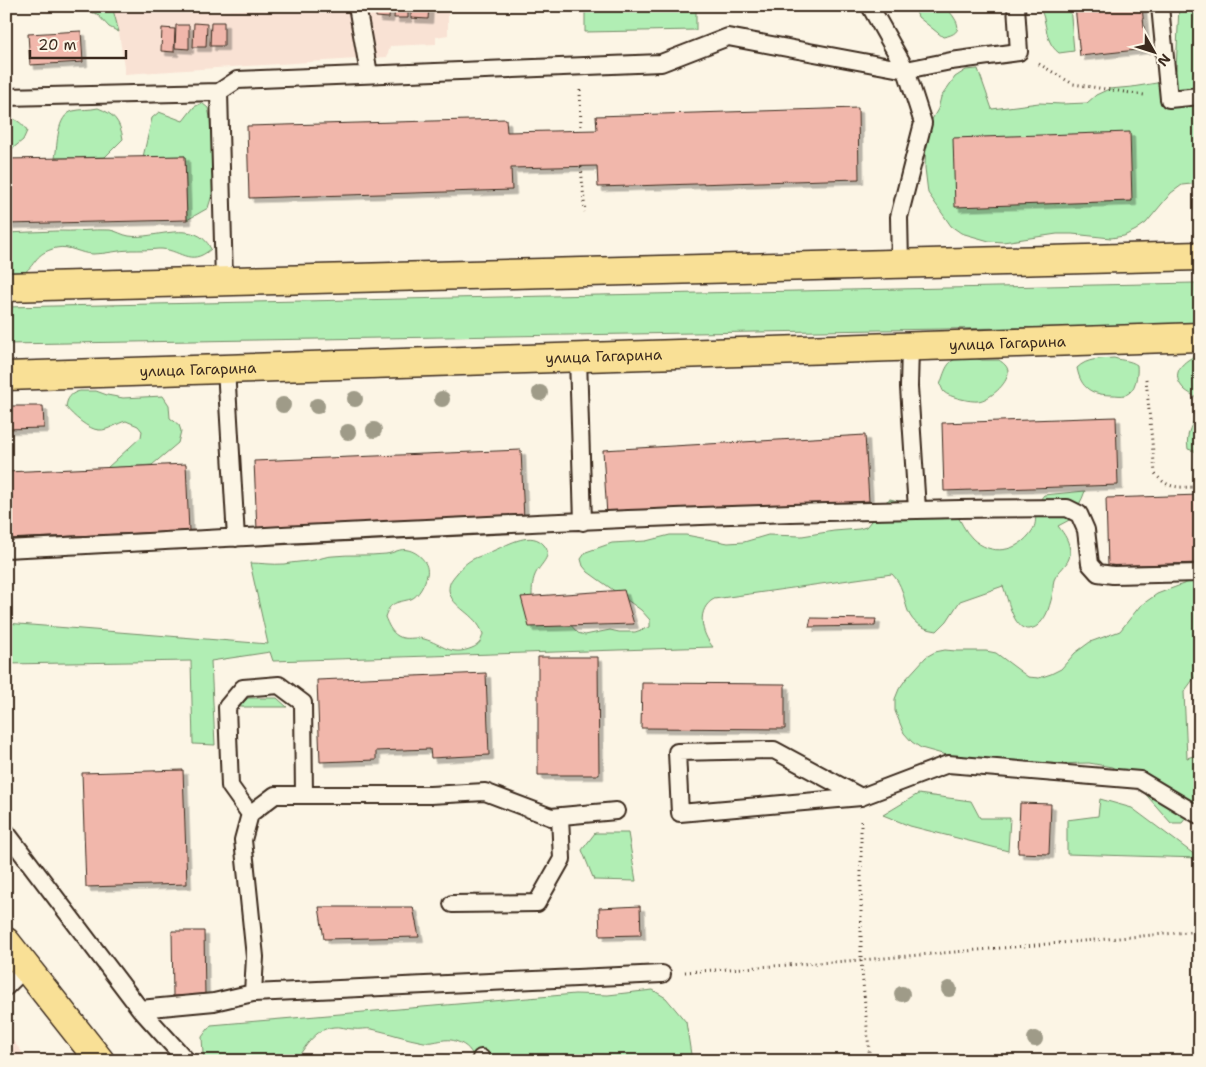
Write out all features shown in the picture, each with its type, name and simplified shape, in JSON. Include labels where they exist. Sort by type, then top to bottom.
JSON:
[{"type":"main road","points":[[6,287],[1200,256]]},
{"type":"main road","name":"улица Гагарина","points":[[6,376],[1200,337]]},
{"type":"main road","points":[[6,942],[27,966],[100,1061]]},
{"type":"lane","points":[[357,6],[369,74]]},
{"type":"lane","points":[[870,6],[906,70],[923,123],[899,217],[900,263]]},
{"type":"lane","points":[[6,97],[219,92],[237,80],[661,63],[728,37],[906,70],[951,61],[1019,52],[1016,6]]},
{"type":"lane","points":[[1160,6],[1169,99],[1200,96]]},
{"type":"lane","points":[[219,92],[224,281]]},
{"type":"lane","points":[[910,347],[910,387],[917,509]]},
{"type":"lane","points":[[578,358],[583,522]]},
{"type":"lane","points":[[226,369],[236,538]]},
{"type":"lane","points":[[6,549],[583,522],[917,509],[1067,508],[1078,514],[1086,530],[1090,564],[1098,572],[1113,574],[1200,573]]},
{"type":"lane","points":[[250,814],[230,786],[227,707],[243,688],[279,685],[303,703],[304,795]]},
{"type":"lane","points":[[861,797],[774,750],[677,752],[680,813],[861,797],[948,764],[1140,780],[1200,816]]},
{"type":"lane","points":[[253,993],[255,957],[243,840],[250,814],[275,796],[430,795],[486,792],[551,817],[616,811]]},
{"type":"lane","points":[[452,904],[537,903],[562,859],[560,817]]},
{"type":"lane","points":[[6,832],[140,1009],[187,1061]]},
{"type":"lane","points":[[6,987],[27,966]]},
{"type":"lane","points":[[140,1009],[214,1002],[253,993],[662,974]]},
{"type":"path","points":[[1019,52],[1073,84],[1169,99]]},
{"type":"path","points":[[580,66],[580,130]]},
{"type":"path","points":[[581,167],[585,212]]},
{"type":"path","points":[[1146,379],[1155,473],[1160,480],[1174,487],[1200,487]]},
{"type":"path","points":[[861,797],[861,960],[870,1061]]},
{"type":"path","points":[[662,974],[861,960],[1200,931]]},
{"type":"shaded area","points":[[112,6],[197,6],[199,12],[272,8],[272,6],[448,6],[448,35],[436,37],[436,44],[390,46],[387,57],[125,74],[119,32]]},
{"type":"shaded area","points":[[6,1032],[29,1061],[6,1061]]},
{"type":"green space","points":[[73,6],[112,6],[119,32],[109,27],[97,14]]},
{"type":"green space","points":[[585,6],[696,6],[696,30],[585,32]]},
{"type":"green space","points":[[914,6],[945,6],[956,20],[958,29],[951,35],[943,37],[918,17]]},
{"type":"green space","points":[[1038,6],[1070,6],[1074,51],[1059,53],[1054,48],[1048,36],[1044,17]]},
{"type":"green space","points":[[1179,6],[1200,6],[1200,85],[1194,92],[1200,104],[1200,183],[1182,185],[1171,193],[1146,223],[1124,236],[1111,238],[1057,234],[1003,242],[989,241],[961,233],[951,226],[928,193],[925,168],[926,130],[938,109],[941,97],[955,77],[966,70],[978,69],[992,109],[1039,103],[1087,103],[1096,95],[1109,89],[1169,81],[1176,70]]},
{"type":"green space","points":[[202,103],[208,108],[210,117],[216,182],[208,208],[187,220],[185,156],[143,157],[152,118],[159,112],[183,121],[194,107]]},
{"type":"green space","points":[[98,108],[115,119],[120,127],[123,139],[105,157],[55,158],[63,118],[73,111]]},
{"type":"green space","points":[[6,116],[20,123],[27,131],[23,140],[6,154]]},
{"type":"green space","points":[[110,230],[126,235],[139,236],[185,232],[195,234],[204,239],[211,249],[197,257],[190,257],[166,249],[126,250],[93,254],[61,247],[44,253],[24,273],[6,279],[6,233]]},
{"type":"green space","points":[[1195,283],[1200,289],[1200,319],[1194,325],[6,344],[6,307]]},
{"type":"green space","points":[[1200,354],[1200,404],[1196,397],[1185,390],[1180,384],[1178,373],[1183,364]]},
{"type":"green space","points":[[967,356],[982,360],[999,360],[1007,368],[1008,372],[1005,381],[987,398],[970,401],[955,397],[944,392],[940,385],[948,365],[955,359]]},
{"type":"green space","points":[[1114,358],[1137,365],[1134,387],[1129,393],[1125,395],[1099,394],[1085,386],[1081,381],[1077,368],[1085,362]]},
{"type":"green space","points":[[80,391],[96,391],[123,398],[163,396],[169,405],[170,418],[179,425],[181,431],[178,443],[152,465],[107,468],[141,437],[142,431],[138,426],[126,421],[102,430],[86,425],[66,407],[70,396]]},
{"type":"green space","points":[[1200,410],[1200,453],[1188,449],[1187,443],[1190,428]]},
{"type":"green space","points":[[1085,491],[1073,518],[1058,526],[1068,542],[1070,554],[1066,564],[1054,580],[1052,596],[1046,615],[1033,628],[1026,629],[1016,621],[1003,586],[960,601],[947,621],[937,631],[924,628],[910,616],[902,591],[892,574],[714,599],[708,603],[702,622],[706,635],[713,647],[273,661],[270,652],[211,661],[215,745],[193,744],[191,661],[6,664],[6,623],[268,644],[250,563],[284,564],[330,556],[380,555],[400,550],[416,553],[427,566],[427,575],[417,595],[389,608],[385,617],[390,628],[401,637],[421,638],[447,649],[464,650],[478,644],[483,634],[475,621],[454,602],[449,590],[451,581],[470,561],[513,542],[527,538],[539,541],[547,549],[547,557],[534,578],[532,598],[567,621],[578,633],[585,635],[610,630],[635,632],[650,627],[650,620],[641,610],[588,572],[583,566],[581,559],[586,552],[612,543],[646,541],[670,535],[686,535],[728,543],[744,542],[768,535],[802,536],[859,529],[866,527],[877,507],[890,499],[898,501],[917,516],[956,512],[967,532],[979,544],[987,548],[1004,550],[1019,544],[1032,531],[1037,506],[1044,495]]},
{"type":"green space","points":[[1200,580],[1200,670],[1184,692],[1187,758],[1200,754],[1200,800],[1182,823],[1171,823],[1141,789],[1112,767],[1089,763],[1052,764],[969,759],[921,748],[904,733],[895,711],[895,699],[906,679],[926,657],[935,652],[945,650],[996,653],[1028,677],[1039,678],[1061,669],[1075,653],[1090,642],[1120,631],[1140,606],[1157,594]]},
{"type":"green space","points":[[248,698],[277,698],[287,707],[239,707]]},
{"type":"green space","points":[[918,794],[971,801],[980,818],[1010,818],[1008,851],[910,826],[883,815]]},
{"type":"green space","points":[[1100,799],[1132,808],[1199,858],[1067,854],[1067,820],[1098,816]]},
{"type":"green space","points":[[595,833],[628,833],[636,881],[594,880],[582,850]]},
{"type":"green space","points":[[653,990],[666,998],[686,1022],[692,1061],[474,1061],[469,1049],[453,1040],[424,1042],[372,1029],[336,1027],[327,1028],[316,1035],[295,1061],[206,1061],[203,1054],[202,1037],[211,1025],[575,994],[608,995]]},
{"type":"building","points":[[376,6],[390,6],[389,18],[376,17]]},
{"type":"building","points":[[395,6],[408,6],[408,18],[394,18]]},
{"type":"building","points":[[411,6],[429,6],[428,19],[411,18]]},
{"type":"building","points":[[1075,6],[1142,6],[1146,49],[1080,56]]},
{"type":"building","points":[[211,22],[224,22],[224,46],[210,46]]},
{"type":"building","points":[[194,23],[207,24],[206,47],[193,47]]},
{"type":"building","points":[[176,25],[189,25],[189,49],[175,48]]},
{"type":"building","points":[[162,28],[175,29],[174,52],[161,51]]},
{"type":"building","points":[[81,31],[83,62],[30,65],[28,34]]},
{"type":"building","points":[[858,108],[859,179],[598,187],[597,166],[511,168],[512,190],[249,198],[247,126],[506,119],[507,132],[597,130],[596,116]]},
{"type":"building","points":[[1130,132],[1132,201],[955,207],[953,138]]},
{"type":"building","points":[[185,156],[187,220],[6,224],[6,159]]},
{"type":"building","points":[[6,406],[43,406],[44,428],[6,429]]},
{"type":"building","points":[[1116,417],[1118,485],[944,491],[942,423]]},
{"type":"building","points":[[865,435],[869,501],[607,516],[603,450]]},
{"type":"building","points":[[521,450],[524,520],[257,530],[254,461]]},
{"type":"building","points":[[186,464],[189,531],[6,539],[6,472]]},
{"type":"building","points":[[1200,495],[1200,563],[1108,566],[1106,498]]},
{"type":"building","points":[[624,590],[634,624],[529,627],[521,597]]},
{"type":"building","points":[[811,618],[876,619],[875,626],[809,627]]},
{"type":"building","points":[[538,657],[598,657],[599,775],[538,775]]},
{"type":"building","points":[[486,673],[489,755],[431,758],[430,749],[376,751],[376,760],[320,762],[317,680]]},
{"type":"building","points":[[642,683],[785,684],[785,729],[641,728]]},
{"type":"building","points":[[183,770],[187,884],[86,887],[82,773]]},
{"type":"building","points":[[1020,803],[1051,804],[1049,854],[1018,853]]},
{"type":"building","points":[[640,906],[641,935],[600,936],[599,908]]},
{"type":"building","points":[[319,907],[413,907],[419,937],[324,939]]},
{"type":"building","points":[[172,931],[204,931],[205,996],[173,996]]}]
